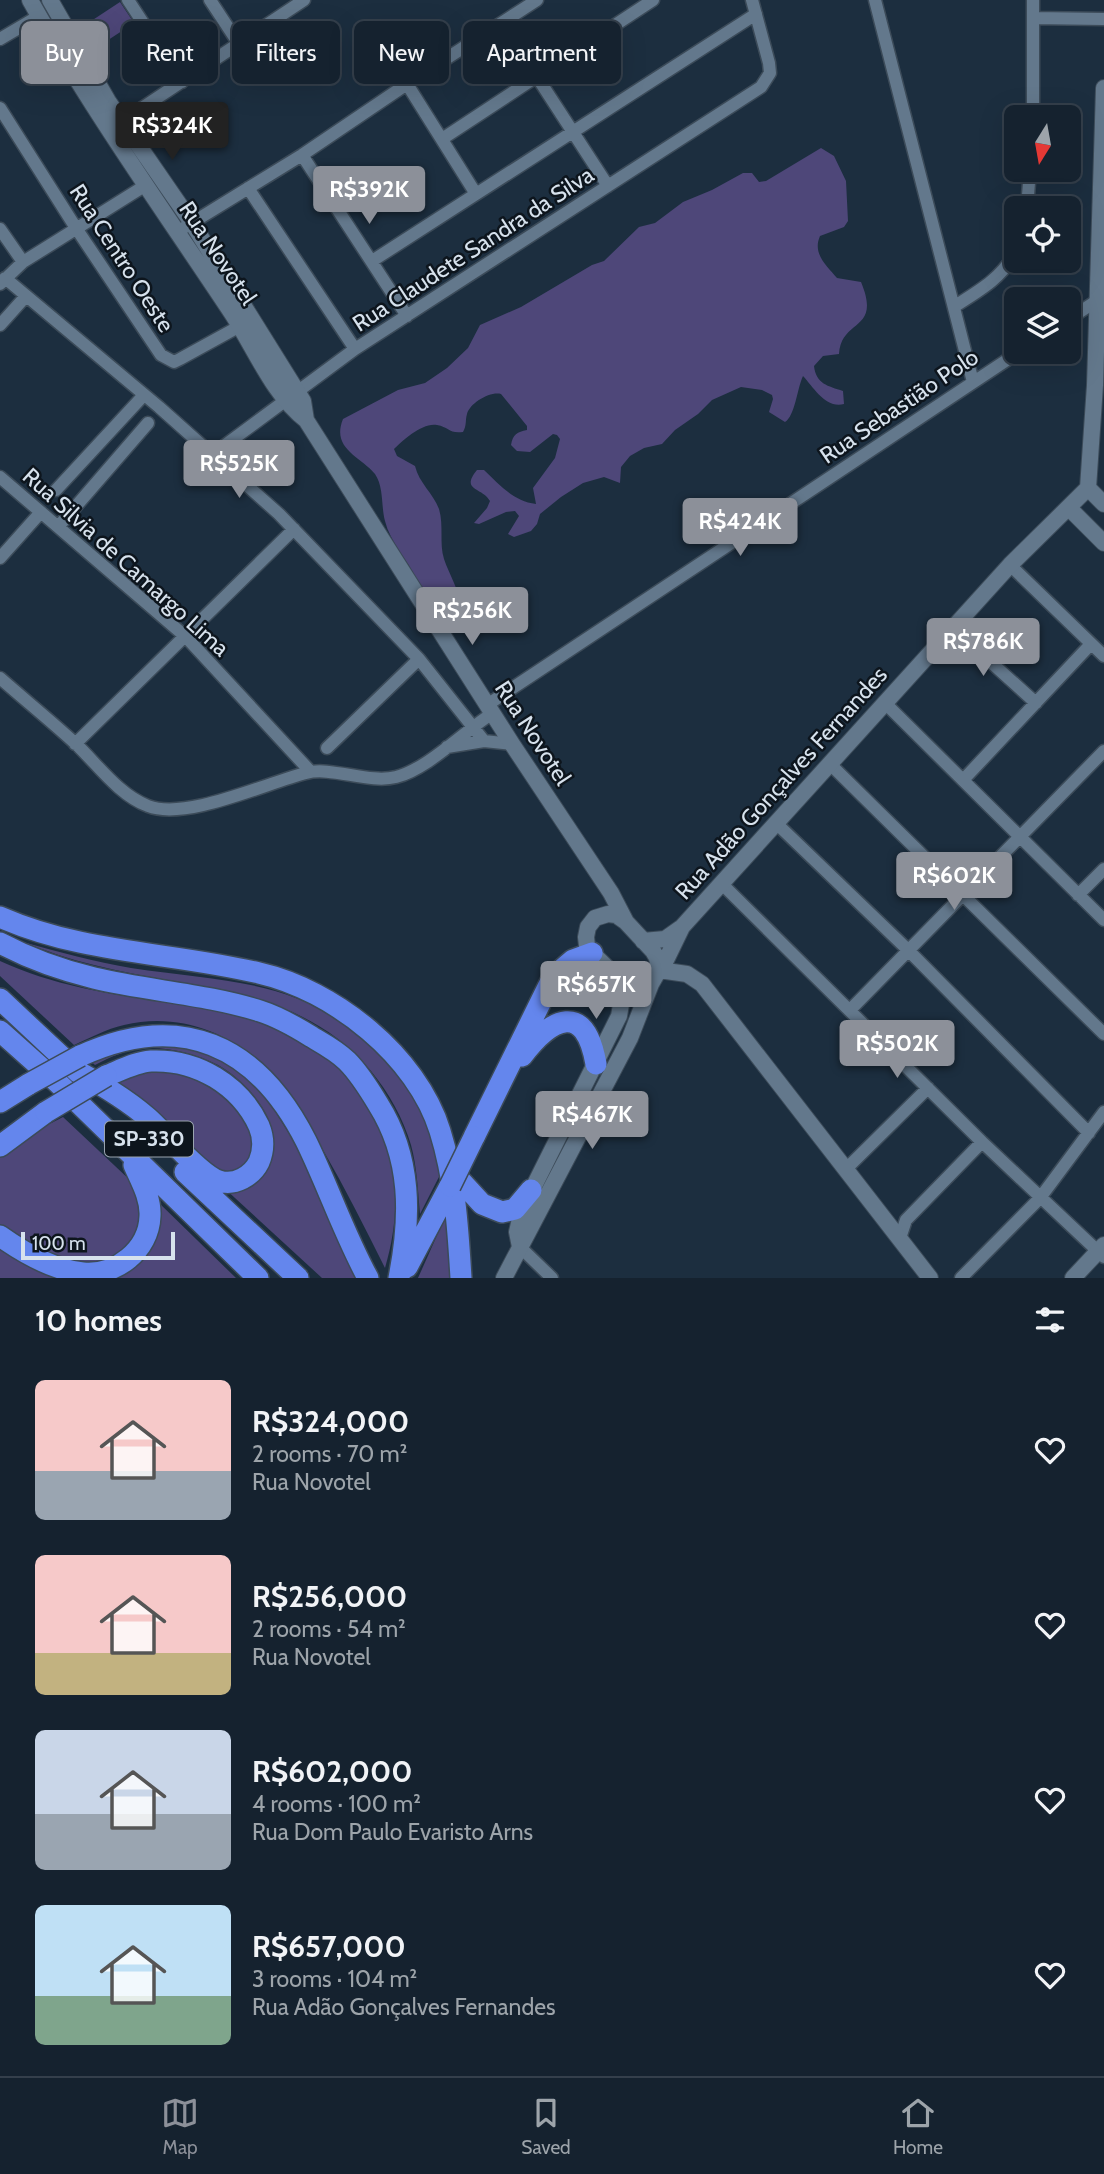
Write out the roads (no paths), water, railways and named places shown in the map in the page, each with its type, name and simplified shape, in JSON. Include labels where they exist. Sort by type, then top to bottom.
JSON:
[{"type":"highway","points":[[0,917],[46,934],[108,949],[259,972],[279,978],[318,995],[366,1027],[405,1068],[434,1113],[451,1175],[461,1278]]},
{"type":"highway","points":[[0,943],[34,960],[94,978],[262,1012],[296,1027],[333,1050],[360,1077],[383,1111],[402,1163],[408,1214],[399,1278]]},
{"type":"highway","points":[[399,1278],[414,1258],[504,1080],[552,977],[563,967],[592,953]]},
{"type":"highway","name":"SP-330","points":[[0,999],[78,1063],[298,1278]]},
{"type":"highway","points":[[504,1080],[534,1040],[549,1027],[567,1021],[575,1023],[586,1033],[596,1064]]},
{"type":"highway","name":"SP-330","points":[[0,1034],[21,1049],[258,1278]]},
{"type":"highway","points":[[0,1102],[29,1084],[78,1063],[123,1039],[153,1034],[187,1036],[217,1047],[240,1061],[278,1096],[305,1140],[368,1278]]},
{"type":"highway","points":[[0,1146],[46,1112],[106,1076],[151,1061],[184,1065],[214,1076],[233,1090],[251,1112],[263,1139],[263,1149],[255,1169],[239,1180],[227,1182],[209,1176],[131,1104],[78,1063]]},
{"type":"highway","points":[[0,1236],[40,1260],[62,1268],[91,1273],[116,1267],[139,1246],[148,1228],[150,1216],[146,1190],[129,1153]]},
{"type":"highway","points":[[319,1172],[340,1198],[381,1278]]},
{"type":"highway","points":[[451,1175],[459,1179],[482,1204],[502,1212],[515,1209],[531,1190]]},
{"type":"street","name":"Rua Novotel","points":[[30,0],[41,8],[116,125],[192,223],[291,396],[290,408],[306,420],[512,744],[611,893],[626,922],[653,951],[656,974]]},
{"type":"street","name":"Rua Novotel","points":[[50,0],[146,185],[240,326],[291,396]]},
{"type":"street","points":[[128,0],[142,21]]},
{"type":"street","points":[[211,0],[232,33]]},
{"type":"street","points":[[505,21],[537,0]]},
{"type":"street","points":[[621,21],[653,0]]},
{"type":"street","points":[[372,261],[756,14],[752,0]]},
{"type":"street","points":[[874,0],[973,382]]},
{"type":"street","points":[[1032,105],[1033,0]]},
{"type":"street","points":[[271,21],[297,2]]},
{"type":"street","points":[[0,39],[41,8]]},
{"type":"street","name":"Rua Claudete Sandra da Silva","points":[[213,454],[355,349],[761,87],[770,72],[756,14]]},
{"type":"street","points":[[1033,18],[1104,19]]},
{"type":"street","points":[[116,125],[178,84]]},
{"type":"street","points":[[177,232],[302,155],[407,84],[476,194]]},
{"type":"street","points":[[442,139],[525,84]]},
{"type":"street","points":[[542,84],[608,187]]},
{"type":"street","points":[[1104,88],[1099,397],[1088,488],[1104,504]]},
{"type":"street","name":"Rua Centro Oeste","points":[[0,108],[161,355],[174,362],[240,326]]},
{"type":"street","points":[[302,155],[407,316]]},
{"type":"street","points":[[146,185],[23,262],[2,281],[26,296],[213,454],[294,528],[419,659],[484,741]]},
{"type":"street","points":[[248,188],[355,349]]},
{"type":"street","points":[[0,229],[23,262]]},
{"type":"street","points":[[954,306],[992,284],[1004,271]]},
{"type":"street","points":[[0,325],[26,296]]},
{"type":"street","points":[[1081,312],[1101,300]]},
{"type":"street","name":"Rua Sebastião Polo","points":[[310,771],[377,778],[395,777],[431,758],[490,709],[1004,362]]},
{"type":"street","points":[[56,490],[143,396]]},
{"type":"street","points":[[58,527],[148,423]]},
{"type":"street","name":"Rua Silvia de Camargo Lima","points":[[0,477],[186,637],[310,771]]},
{"type":"street","name":"Rua Adão Gonçalves Fernandes","points":[[643,941],[665,939],[682,927],[1010,565],[1088,488]]},
{"type":"street","points":[[1069,508],[1104,543]]},
{"type":"street","points":[[0,558],[41,512]]},
{"type":"street","points":[[75,744],[294,528]]},
{"type":"street","points":[[1010,565],[1104,656]]},
{"type":"street","points":[[953,628],[1036,703]]},
{"type":"street","points":[[964,779],[1091,644]]},
{"type":"street","points":[[327,748],[419,659]]},
{"type":"street","points":[[0,678],[132,799],[159,809],[180,810],[310,771]]},
{"type":"street","points":[[884,702],[1104,920]]},
{"type":"street","points":[[446,747],[484,741],[512,744]]},
{"type":"street","points":[[850,1010],[1104,751]]},
{"type":"street","points":[[829,764],[1104,1034]]},
{"type":"street","points":[[776,823],[907,949],[1089,1133]]},
{"type":"street","points":[[1078,895],[1104,869]]},
{"type":"street","points":[[721,883],[982,1142],[1102,1252],[1073,1278]]},
{"type":"street","points":[[611,893],[588,927],[587,946],[592,953],[620,981],[634,988],[656,974],[687,974],[702,984],[930,1278]]},
{"type":"street","points":[[595,918],[608,914],[616,915],[626,922]]},
{"type":"street","name":"Rua Adão Gonçalves Fernandes","points":[[504,1278],[630,1038],[656,974],[682,927]]},
{"type":"street","name":"Rua Adão Gonçalves Fernandes","points":[[520,1247],[518,1222],[531,1190],[619,1016],[622,993],[620,981]]},
{"type":"street","points":[[846,1169],[928,1088]]},
{"type":"street","points":[[961,1278],[1040,1198],[1104,1112]]},
{"type":"street","points":[[889,1224],[900,1225],[906,1220],[982,1142]]},
{"type":"street","points":[[900,1238],[906,1220]]},
{"type":"street","points":[[520,1247],[552,1278]]}]
